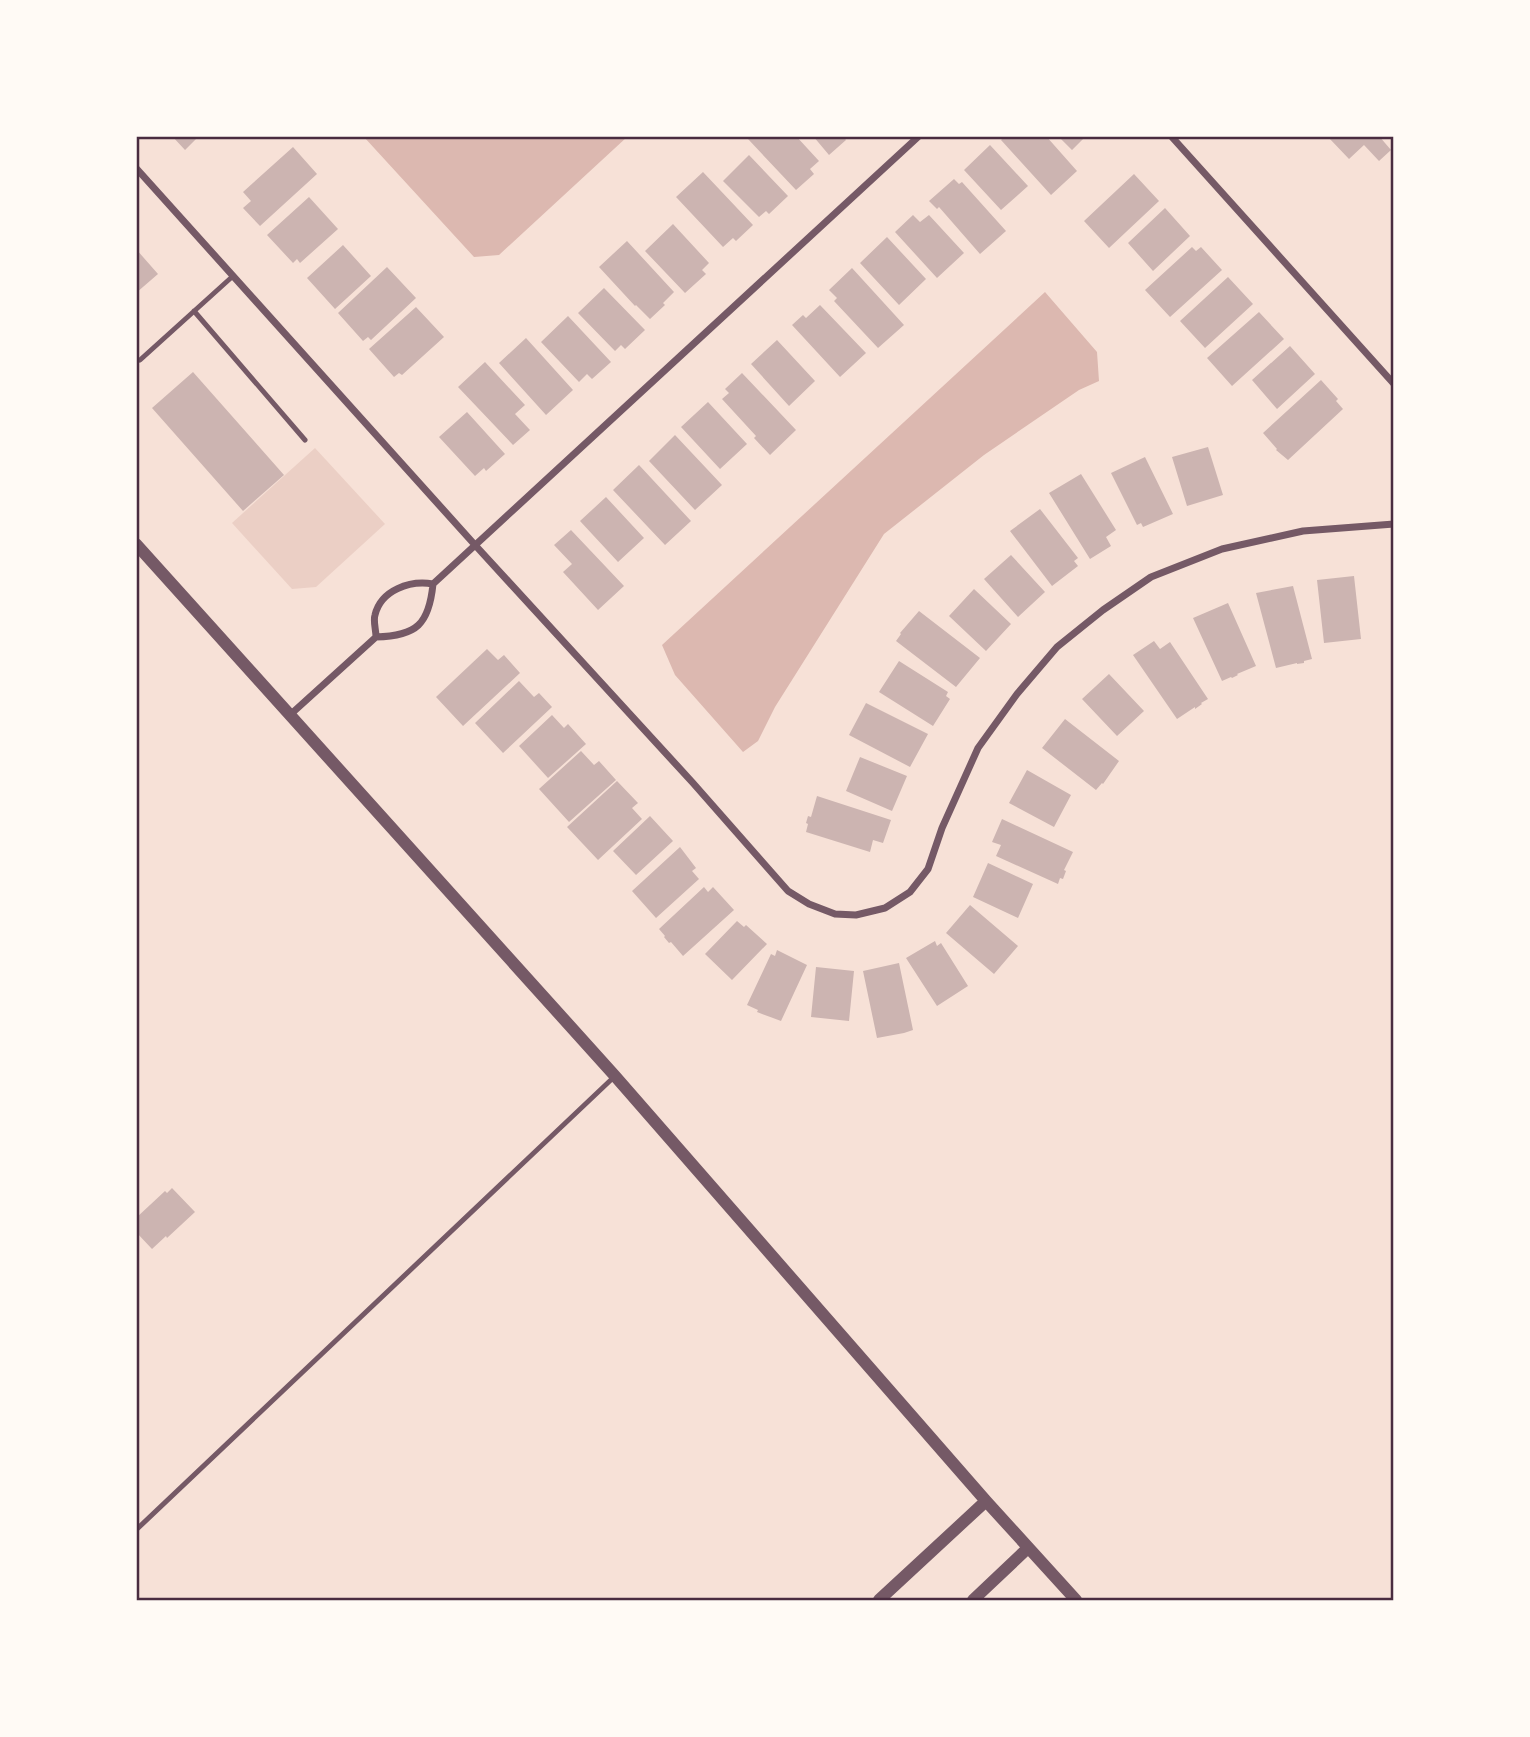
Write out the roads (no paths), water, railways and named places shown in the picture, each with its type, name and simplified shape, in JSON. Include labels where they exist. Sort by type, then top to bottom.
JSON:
[{"type":"street","points":[[291,714],[376,637],[397,636],[411,631],[424,620],[431,604],[433,584],[919,136]]},
{"type":"street","points":[[1171,136],[1394,384]]},
{"type":"street","points":[[136,168],[789,891],[809,904],[835,914],[856,915],[885,908],[910,892],[928,869],[942,828],[978,748],[1017,694],[1058,647],[1102,610],[1151,578],[1222,549],[1303,531],[1394,523]]},
{"type":"street","points":[[136,544],[615,1076],[1076,1601]]},
{"type":"street","points":[[376,637],[374,616],[383,598],[400,587],[419,581],[433,584]]},
{"type":"street","points":[[879,1601],[986,1501]]},
{"type":"street","points":[[973,1601],[1028,1548]]},
{"type":"lane","points":[[140,360],[233,276]]},
{"type":"lane","points":[[194,312],[305,440]]},
{"type":"lane","points":[[136,1530],[615,1076]]}]
